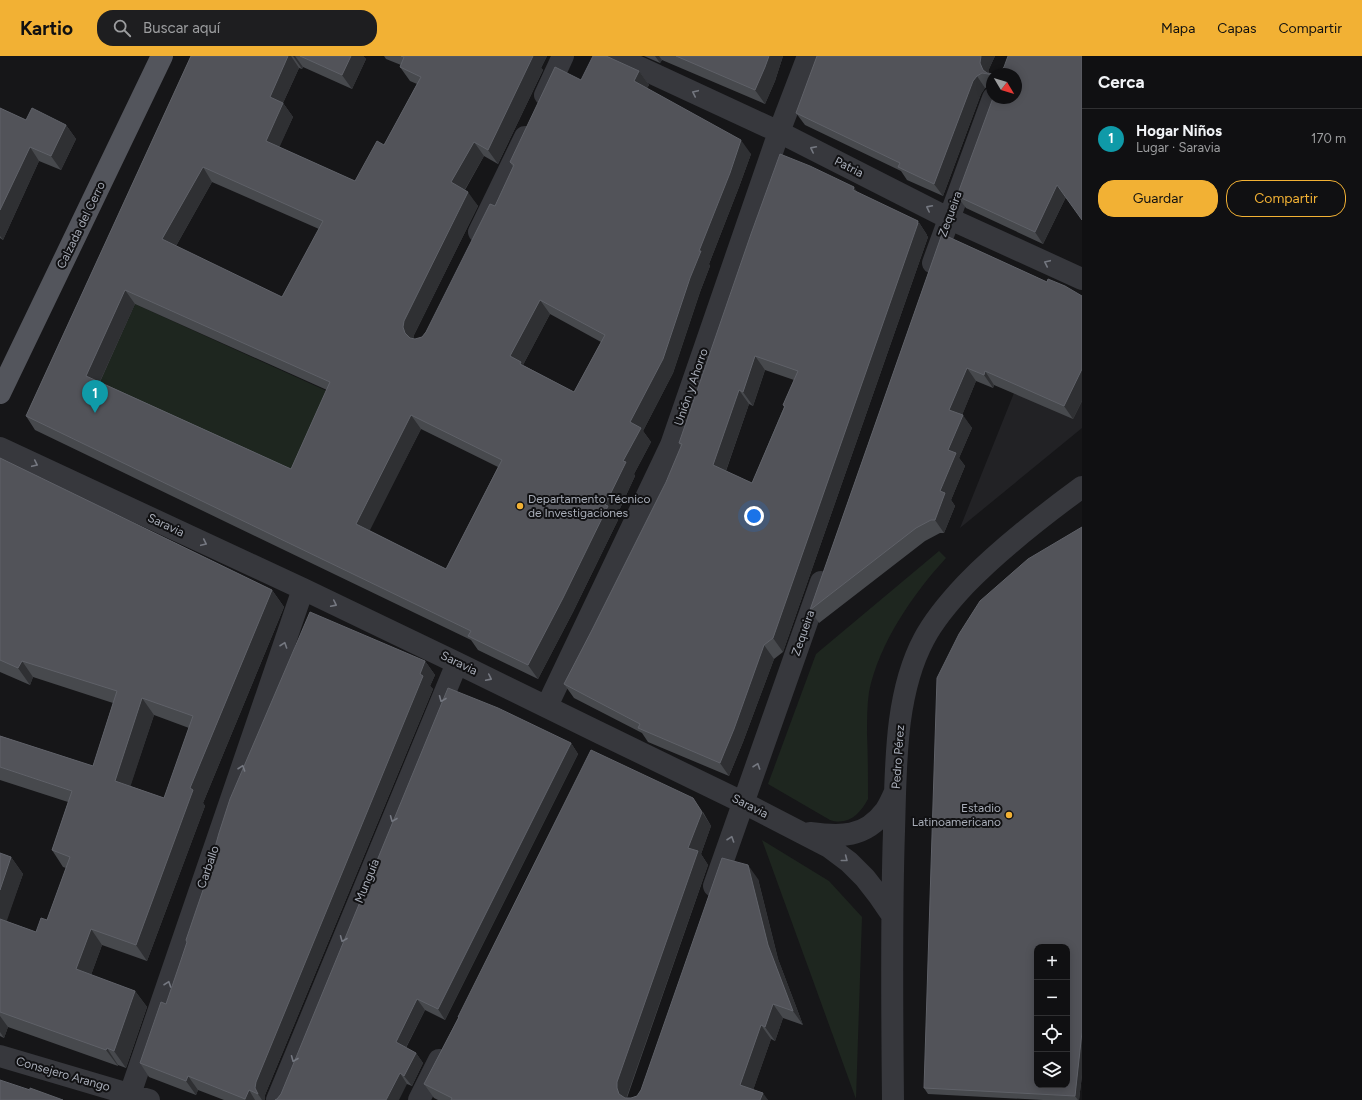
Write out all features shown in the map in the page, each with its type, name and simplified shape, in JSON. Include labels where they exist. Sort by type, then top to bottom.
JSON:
[{"type":"main road","name":"Calzada del Cerro","points":[[0,393],[162,56]]},
{"type":"street","points":[[471,248],[563,56]]},
{"type":"street","name":"Patria","points":[[615,56],[779,132],[948,218],[1082,279]]},
{"type":"street","name":"Unión y Ahorro","points":[[547,706],[671,445],[779,132],[808,56]]},
{"type":"street","name":"Zequeira","points":[[927,278],[991,104]]},
{"type":"street","name":"Saravia","points":[[0,448],[303,589],[547,706],[598,741],[744,803],[830,847],[849,862],[865,878],[892,915]]},
{"type":"street","name":"Pedro Pérez","points":[[893,1100],[892,915],[896,791],[901,712],[905,689],[912,664],[932,625],[952,599],[982,567],[1082,487]]},
{"type":"street","name":"Zequeira","points":[[707,907],[828,563]]},
{"type":"street","name":"Carballo","points":[[136,1098],[303,589]]},
{"type":"street","name":"Munguía","points":[[277,1100],[457,663]]},
{"type":"street","points":[[800,832],[844,836],[870,827],[886,811],[896,791]]},
{"type":"street","points":[[419,1100],[447,1044]]},
{"type":"street","name":"Consejero Arango","points":[[0,1056],[136,1098]]},
{"type":"shaded area","points":[[1058,290],[1082,304],[1082,428],[960,528],[1014,393]]},
{"type":"shaded area","points":[[135,304],[340,397],[301,483],[96,390]]},
{"type":"shaded area","points":[[939,551],[946,558],[921,587],[899,620],[881,655],[874,674],[869,692],[867,708],[868,799],[857,814],[848,820],[830,820],[768,784],[816,654]]},
{"type":"shaded area","points":[[762,840],[829,881],[862,917],[856,1099]]},
{"type":"building","points":[[191,56],[288,56],[270,97],[283,103],[266,141],[355,181],[377,141],[384,145],[421,77],[400,67],[404,57],[401,56],[533,56],[488,150],[474,142],[451,182],[468,192],[404,321],[403,327],[405,333],[410,338],[415,339],[422,337],[426,332],[490,204],[495,206],[514,165],[510,162],[555,67],[581,80],[593,56],[606,56],[639,71],[634,81],[741,140],[730,173],[699,251],[701,251],[690,278],[663,359],[630,422],[641,428],[623,461],[626,462],[605,505],[608,506],[528,665],[468,636],[471,631],[26,416]],"holes":[[[203,167],[323,221],[282,297],[162,239]],[[125,290],[330,382],[291,469],[86,376]],[[540,300],[605,335],[574,392],[520,364],[521,362],[510,356]],[[411,415],[502,460],[446,569],[356,524]]]},
{"type":"building","points":[[300,56],[351,56],[342,75]]},
{"type":"building","points":[[676,56],[769,56],[755,90]]},
{"type":"building","points":[[817,56],[981,56],[980,63],[983,70],[986,72],[986,74],[982,73],[977,76],[973,81],[934,184],[898,167],[900,163],[796,113]]},
{"type":"building","points":[[1008,56],[1082,56],[1082,220],[1057,185],[1035,232],[957,196],[991,104],[1022,104],[1022,68],[1003,68]]},
{"type":"building","points":[[0,108],[26,120],[32,108],[66,125],[51,156],[30,147],[0,210]]},
{"type":"building","points":[[780,154],[810,166],[854,187],[853,190],[918,221],[773,638],[764,645],[734,729],[720,763],[638,728],[640,724],[564,684],[666,482],[682,444],[679,443]],"holes":[[[755,356],[798,371],[783,405],[785,406],[752,483],[713,465],[739,390],[743,392]]]},
{"type":"building","points":[[942,234],[1047,282],[1048,279],[1065,286],[1082,296],[1082,369],[1064,406],[985,371],[984,375],[967,368],[949,410],[963,415],[948,450],[956,453],[940,491],[945,493],[935,520],[931,520],[916,528],[810,610]]},
{"type":"building","points":[[0,458],[272,590],[190,788],[193,790],[136,945],[91,929],[76,969],[135,991],[114,1051],[107,1048],[106,1050],[0,1012],[0,919],[36,932],[41,918],[47,920],[70,857],[52,850],[72,791],[0,767],[0,736],[93,766],[117,691],[22,661],[18,668],[0,660]],"holes":[[[142,698],[193,716],[164,798],[115,781]]]},
{"type":"building","name":"Estadio Latinoamericano","points":[[1082,527],[1082,1032],[1075,1096],[924,1088],[937,678],[959,634],[980,601],[1028,559]]},
{"type":"building","points":[[310,612],[425,661],[420,674],[423,676],[256,1082],[255,1088],[258,1094],[249,1090],[245,1099],[188,1076],[186,1081],[140,1063],[161,1002],[166,1004],[181,960],[230,799]]},
{"type":"building","points":[[448,688],[498,708],[571,743],[438,1009],[417,999],[396,1042],[416,1053],[404,1076],[400,1073],[386,1100],[275,1100],[281,1094]]},
{"type":"building","points":[[591,750],[693,798],[702,812],[688,848],[698,851],[617,1082],[619,1094],[625,1098],[631,1098],[637,1096],[641,1090],[722,858],[748,865],[768,945],[793,1011],[773,1004],[765,1027],[761,1025],[740,1085],[763,1093],[760,1100],[451,1100],[452,1098],[424,1084],[459,1017]]},
{"type":"building","points":[[0,853],[11,857],[0,890]]},
{"type":"building","points":[[0,1080],[30,1090],[30,1088],[63,1100],[0,1100]]},
{"type":"place","name":"Hogar Niños","points":[[95,413]]},
{"type":"place","name":"Departamento Técnico de Investigaciones","points":[[520,506]]},
{"type":"place","name":"Estadio Latinoamericano","points":[[1009,815]]}]
